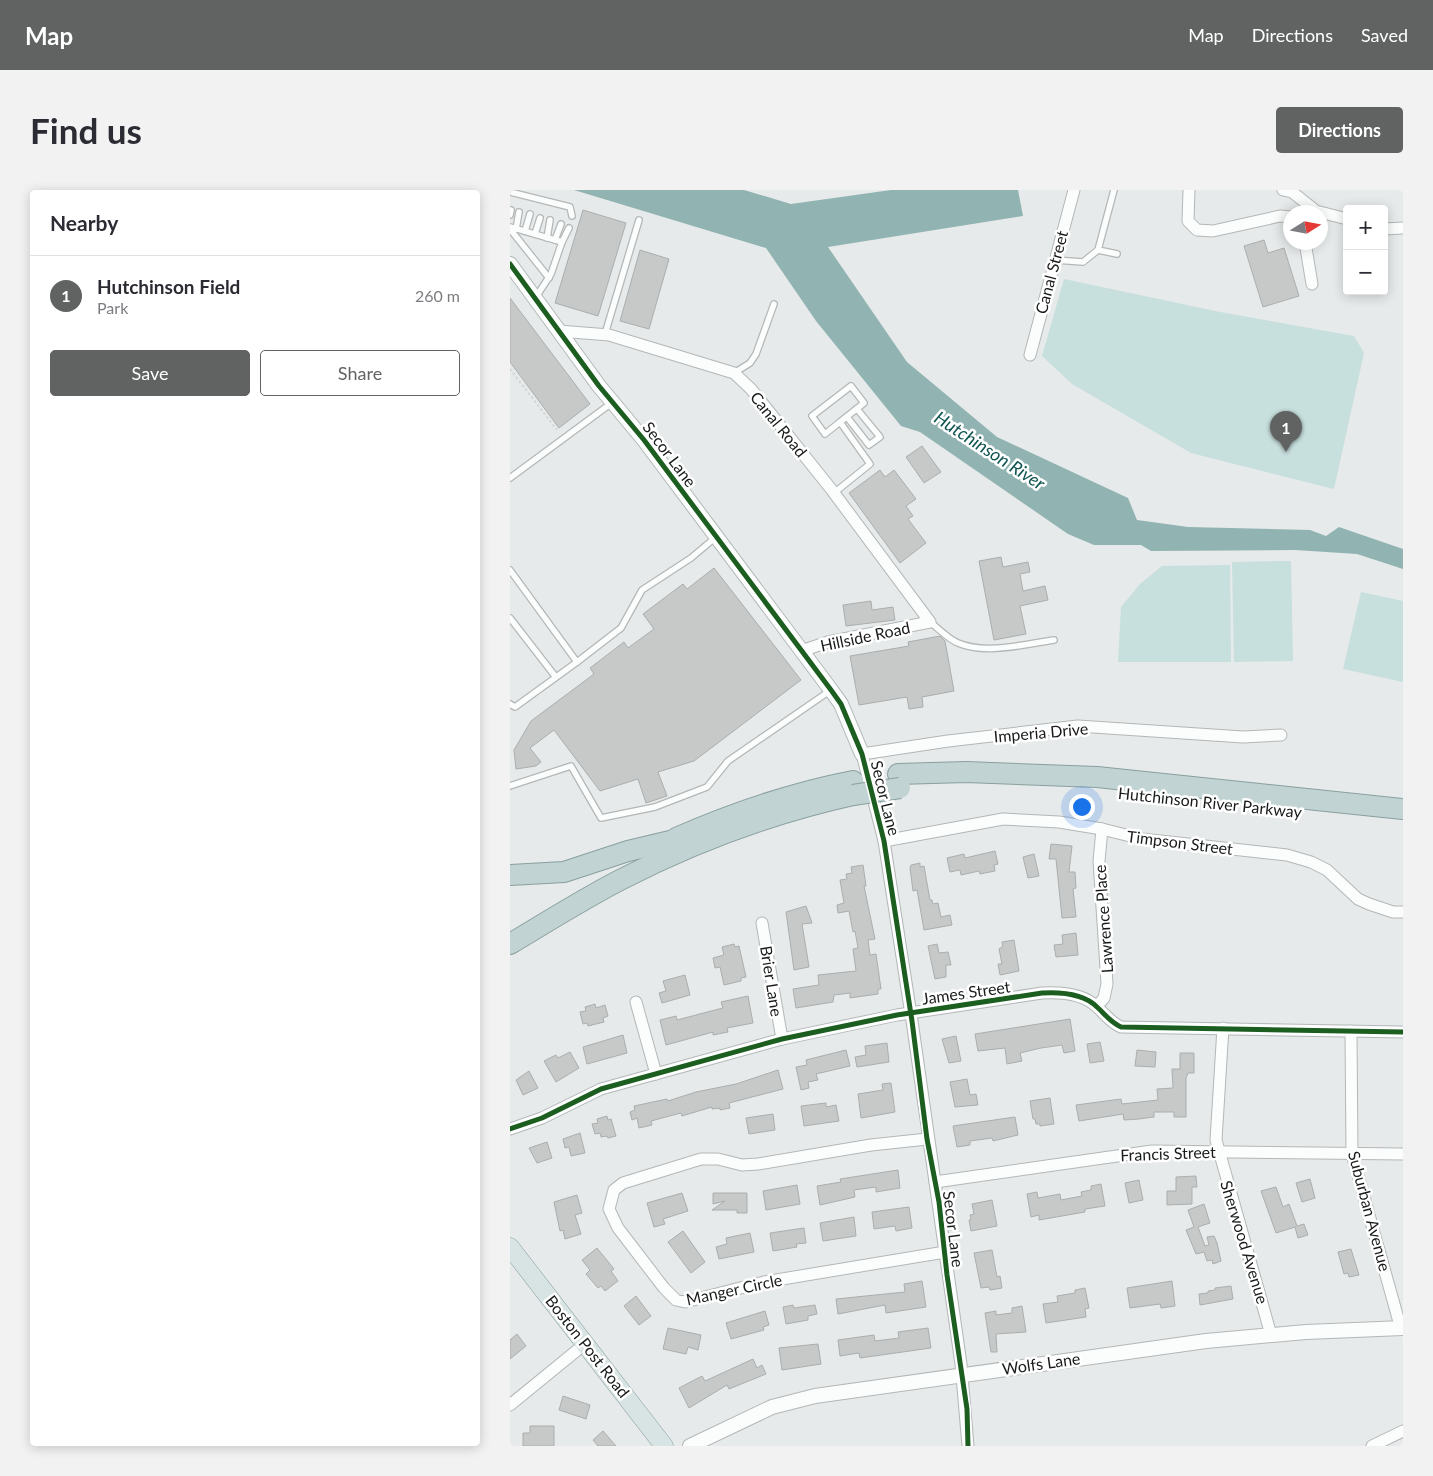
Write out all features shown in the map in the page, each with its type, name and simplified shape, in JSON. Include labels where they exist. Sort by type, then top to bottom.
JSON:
[{"type":"highway","name":"Hutchinson River Parkway","points":[[510,929],[592,880],[670,841],[758,806],[795,794],[966,772],[1090,776],[1188,785],[1403,810]]},
{"type":"highway","name":"Hutchinson River Parkway","points":[[899,781],[1110,791],[1403,823]]},
{"type":"highway","name":"Hutchinson River Parkway","points":[[510,944],[628,876],[714,837],[853,788]]},
{"type":"highway","points":[[510,875],[564,872],[628,851],[670,841]]},
{"type":"highway","points":[[510,956],[537,938],[563,913]]},
{"type":"main road","name":"Boston Post Road","points":[[510,1247],[664,1446]]},
{"type":"street","name":"Canal Street","points":[[1030,355],[1074,190]]},
{"type":"street","points":[[1189,190],[1188,221],[1197,230],[1213,231],[1283,217]]},
{"type":"street","points":[[1283,190],[1292,192],[1316,211],[1343,218]]},
{"type":"street","points":[[1388,229],[1403,228]]},
{"type":"street","points":[[1306,250],[1312,284]]},
{"type":"street","name":"Secor Lane","points":[[510,264],[831,690],[841,704],[862,754],[884,841],[962,1374],[968,1446]]},
{"type":"street","name":"Canal Road","points":[[559,331],[605,334],[734,374],[752,389],[834,493],[930,622]]},
{"type":"street","name":"Hillside Road","points":[[802,651],[828,642],[930,622]]},
{"type":"street","name":"Imperia Drive","points":[[862,754],[948,741],[1078,726],[1243,737],[1281,735]]},
{"type":"street","name":"Timpson Street","points":[[884,841],[1002,819],[1059,822],[1102,829],[1142,840],[1287,855],[1311,862],[1327,870],[1358,899],[1393,912],[1403,912]]},
{"type":"street","name":"Lawrence Place","points":[[1097,1006],[1104,998],[1107,984],[1099,861],[1102,829]]},
{"type":"street","name":"Brier Lane","points":[[762,923],[782,1039]]},
{"type":"street","name":"James Street","points":[[510,1128],[542,1118],[589,1093],[782,1039],[910,1012],[1054,993],[1082,998],[1097,1006],[1112,1023],[1121,1027],[1403,1032]]},
{"type":"street","points":[[636,1002],[656,1074]]},
{"type":"street","name":"Sherwood Avenue","points":[[1223,1028],[1216,1140],[1271,1335]]},
{"type":"street","name":"Suburban Avenue","points":[[1351,1031],[1352,1154],[1402,1328]]},
{"type":"street","name":"Manger Circle","points":[[927,1139],[871,1145],[758,1164],[742,1165],[718,1159],[701,1159],[623,1183],[614,1190],[609,1209],[618,1228],[664,1288],[676,1300],[685,1302],[764,1282],[945,1252]]},
{"type":"street","name":"Francis Street","points":[[935,1182],[1128,1153],[1219,1151],[1403,1154]]},
{"type":"street","name":"Wolfs Lane","points":[[690,1446],[748,1418],[787,1402],[962,1374],[1206,1342],[1271,1335],[1402,1328]]},
{"type":"street","points":[[510,1405],[586,1343]]},
{"type":"street","points":[[1372,1446],[1403,1431]]},
{"type":"lane","points":[[1055,260],[1083,262],[1098,250],[1114,190]]},
{"type":"lane","points":[[513,194],[533,200],[544,200],[554,206],[570,207],[572,216]]},
{"type":"lane","points":[[542,207],[544,200]]},
{"type":"lane","points":[[564,214],[565,206]]},
{"type":"lane","points":[[512,228],[519,212]]},
{"type":"lane","points":[[525,231],[530,214]]},
{"type":"lane","points":[[535,234],[540,218]]},
{"type":"lane","points":[[546,238],[550,220]]},
{"type":"lane","points":[[605,334],[639,220]]},
{"type":"lane","points":[[535,299],[549,278],[561,224]]},
{"type":"lane","points":[[512,228],[558,241]]},
{"type":"lane","points":[[512,228],[549,278]]},
{"type":"lane","points":[[558,241],[569,228]]},
{"type":"lane","points":[[1098,250],[1117,254]]},
{"type":"lane","points":[[734,374],[750,363],[756,354],[774,304]]},
{"type":"lane","points":[[851,386],[864,403],[857,409],[825,434],[812,416],[851,386]]},
{"type":"lane","points":[[510,478],[613,402]]},
{"type":"lane","points":[[847,417],[869,445],[880,437],[857,409]]},
{"type":"lane","points":[[834,493],[870,464],[840,422]]},
{"type":"lane","points":[[510,704],[515,707],[621,628],[642,590],[691,558],[716,536]]},
{"type":"lane","points":[[510,570],[577,662]]},
{"type":"lane","points":[[510,618],[555,676]]},
{"type":"lane","points":[[930,622],[957,643],[977,647],[1002,647],[1054,640]]},
{"type":"lane","points":[[510,786],[571,766],[601,818],[655,808],[707,787],[728,761],[831,690]]},
{"type":"path","points":[[510,369],[557,430]]},
{"type":"shaded area","points":[[1064,279],[1220,312],[1354,336],[1364,353],[1334,489],[1191,453],[1072,384],[1042,356]]},
{"type":"shaded area","points":[[1291,561],[1293,661],[1234,662],[1232,562]]},
{"type":"shaded area","points":[[1230,565],[1231,662],[1118,662],[1121,607],[1140,584],[1162,566]]},
{"type":"shaded area","points":[[1361,592],[1403,601],[1403,682],[1343,669]]},
{"type":"water","name":"Hutchinson River","points":[[574,190],[744,190],[791,204],[891,190],[1018,190],[1023,216],[828,247],[907,362],[997,437],[1128,498],[1137,520],[1188,527],[1310,530],[1326,536],[1339,527],[1403,549],[1403,569],[1357,554],[1295,550],[1151,551],[1141,545],[1094,545],[1068,534],[920,432],[901,426],[816,321],[766,248]]},
{"type":"building","points":[[583,210],[626,223],[598,316],[555,303]]},
{"type":"building","points":[[1264,240],[1268,253],[1283,248],[1299,296],[1263,307],[1244,246]]},
{"type":"building","points":[[640,250],[669,259],[649,329],[620,321]]},
{"type":"building","points":[[510,298],[590,404],[559,428],[510,362]]},
{"type":"building","points":[[922,446],[941,472],[924,483],[906,457]]},
{"type":"building","points":[[880,470],[885,477],[894,470],[916,499],[906,506],[913,516],[908,519],[926,543],[900,563],[849,493]]},
{"type":"building","points":[[1001,557],[1003,567],[1028,562],[1030,572],[1020,574],[1023,591],[1045,586],[1048,600],[1020,606],[1026,634],[994,640],[979,561]]},
{"type":"building","points":[[714,568],[801,680],[694,761],[658,772],[667,796],[646,803],[638,779],[600,791],[554,730],[530,748],[541,762],[536,766],[516,769],[514,750],[531,721],[594,674],[590,668],[624,642],[628,648],[654,629],[643,614],[683,584],[687,589]]},
{"type":"building","points":[[871,601],[872,610],[893,607],[895,620],[846,626],[843,605]]},
{"type":"building","points":[[940,636],[945,641],[954,691],[922,697],[923,707],[909,709],[907,697],[859,705],[850,656],[909,646],[908,642]]},
{"type":"building","points":[[1051,844],[1072,846],[1069,872],[1075,872],[1076,888],[1073,889],[1076,917],[1062,918],[1056,859],[1049,859]]},
{"type":"building","points":[[995,851],[998,864],[994,865],[995,871],[980,874],[979,871],[961,875],[960,870],[950,872],[947,858],[964,854],[965,858]]},
{"type":"building","points":[[1034,854],[1039,876],[1028,878],[1023,857]]},
{"type":"building","points":[[920,863],[920,867],[924,866],[930,900],[932,900],[933,904],[938,903],[941,917],[950,915],[952,925],[924,930],[917,890],[913,891],[910,868],[911,865]]},
{"type":"building","points":[[863,865],[866,886],[864,886],[875,939],[868,940],[870,955],[876,954],[881,989],[878,989],[878,994],[850,998],[850,993],[834,995],[833,1002],[796,1008],[793,989],[819,985],[818,975],[856,971],[853,949],[858,948],[855,931],[853,932],[849,911],[838,913],[837,905],[844,903],[840,880],[847,879],[846,874],[852,873],[851,867]]},
{"type":"building","points":[[806,906],[812,923],[802,924],[809,967],[794,970],[786,912]]},
{"type":"building","points":[[1076,933],[1078,955],[1056,957],[1054,945],[1063,944],[1062,935]]},
{"type":"building","points":[[1014,940],[1019,971],[1000,975],[998,964],[1002,964],[999,949],[1003,946],[1002,942]]},
{"type":"building","points":[[734,944],[735,947],[739,946],[746,977],[741,978],[741,981],[724,985],[720,967],[715,968],[713,958],[724,955],[722,947]]},
{"type":"building","points":[[937,944],[939,953],[948,952],[951,965],[946,965],[946,977],[935,979],[928,946]]},
{"type":"building","points":[[685,975],[690,995],[662,1003],[659,993],[666,991],[663,981]]},
{"type":"building","points":[[748,996],[753,1023],[727,1028],[728,1032],[713,1035],[713,1032],[666,1045],[660,1020],[676,1016],[677,1020],[723,1008],[721,1002]]},
{"type":"building","points":[[595,1004],[596,1008],[605,1005],[608,1016],[603,1018],[604,1022],[588,1026],[587,1023],[583,1024],[580,1012],[586,1011],[585,1007]]},
{"type":"building","points":[[1070,1019],[1075,1051],[1064,1053],[1062,1045],[1041,1048],[1020,1053],[1022,1061],[1007,1064],[1005,1048],[978,1051],[975,1034]]},
{"type":"building","points":[[623,1035],[627,1053],[587,1064],[583,1047]]},
{"type":"building","points":[[956,1036],[961,1061],[949,1063],[942,1039]]},
{"type":"building","points":[[1100,1042],[1104,1061],[1090,1063],[1087,1044]]},
{"type":"building","points":[[887,1043],[889,1062],[857,1067],[855,1057],[866,1055],[865,1046]]},
{"type":"building","points":[[846,1050],[850,1066],[816,1074],[818,1080],[808,1082],[809,1088],[801,1090],[796,1067],[807,1065],[806,1060]]},
{"type":"building","points":[[1137,1050],[1156,1052],[1155,1067],[1135,1066]]},
{"type":"building","points":[[570,1052],[579,1068],[556,1082],[544,1061],[556,1055],[558,1058]]},
{"type":"building","points":[[1180,1053],[1194,1053],[1194,1073],[1188,1073],[1186,1078],[1186,1117],[1174,1117],[1174,1112],[1154,1112],[1154,1117],[1139,1119],[1124,1120],[1123,1114],[1079,1121],[1076,1105],[1121,1099],[1122,1104],[1158,1100],[1157,1089],[1173,1088],[1172,1069],[1180,1069]]},
{"type":"building","points":[[778,1070],[783,1089],[729,1103],[730,1108],[720,1110],[720,1108],[712,1109],[712,1107],[682,1116],[681,1113],[651,1121],[652,1125],[639,1128],[637,1118],[632,1120],[630,1112],[635,1110],[634,1106],[667,1099],[668,1101],[696,1092],[736,1084]]},
{"type":"building","points":[[529,1071],[538,1088],[523,1095],[516,1080]]},
{"type":"building","points":[[967,1079],[970,1095],[976,1094],[978,1105],[955,1107],[950,1082]]},
{"type":"building","points":[[891,1083],[895,1112],[861,1118],[858,1094],[883,1090],[882,1084]]},
{"type":"building","points":[[1050,1098],[1054,1124],[1040,1126],[1033,1119],[1030,1101]]},
{"type":"building","points":[[826,1103],[826,1107],[836,1105],[839,1121],[804,1126],[801,1106]]},
{"type":"building","points":[[773,1114],[775,1130],[749,1134],[746,1118]]},
{"type":"building","points":[[607,1116],[608,1120],[611,1119],[616,1136],[608,1138],[607,1136],[601,1137],[600,1133],[595,1134],[592,1124],[598,1123],[597,1119]]},
{"type":"building","points":[[1015,1117],[1018,1135],[993,1141],[992,1138],[970,1141],[970,1145],[957,1147],[953,1126]]},
{"type":"building","points":[[580,1133],[585,1153],[571,1156],[569,1147],[565,1148],[563,1139]]},
{"type":"building","points":[[547,1142],[552,1158],[537,1163],[529,1148]]},
{"type":"building","points":[[898,1170],[900,1188],[876,1192],[876,1187],[854,1190],[855,1197],[820,1205],[817,1186],[841,1182],[840,1179]]},
{"type":"building","points":[[1196,1176],[1197,1187],[1192,1187],[1192,1204],[1167,1205],[1167,1191],[1176,1191],[1176,1177]]},
{"type":"building","points":[[1310,1179],[1315,1198],[1302,1202],[1296,1183]]},
{"type":"building","points":[[1139,1180],[1143,1200],[1129,1203],[1125,1183]]},
{"type":"building","points":[[1101,1184],[1105,1206],[1085,1209],[1085,1212],[1039,1220],[1039,1215],[1031,1217],[1027,1194],[1037,1192],[1038,1198],[1060,1194],[1061,1200],[1082,1196],[1081,1192],[1091,1190],[1091,1186]]},
{"type":"building","points":[[797,1185],[800,1204],[766,1210],[763,1191]]},
{"type":"building","points":[[1276,1187],[1283,1207],[1289,1204],[1297,1226],[1304,1224],[1308,1235],[1298,1238],[1295,1227],[1276,1233],[1261,1191]]},
{"type":"building","points":[[682,1193],[688,1211],[663,1219],[665,1224],[654,1227],[647,1203]]},
{"type":"building","points":[[713,1193],[747,1193],[747,1213],[737,1213],[737,1210],[712,1210],[725,1201],[713,1204]]},
{"type":"building","points":[[577,1195],[582,1213],[575,1215],[581,1234],[565,1239],[563,1230],[560,1231],[554,1202]]},
{"type":"building","points":[[992,1200],[997,1226],[971,1231],[969,1220],[971,1220],[970,1215],[974,1214],[972,1204]]},
{"type":"building","points":[[1204,1204],[1210,1223],[1198,1227],[1205,1246],[1209,1245],[1207,1237],[1214,1236],[1217,1243],[1221,1261],[1213,1264],[1212,1260],[1207,1261],[1204,1252],[1196,1254],[1186,1230],[1194,1227],[1188,1210]]},
{"type":"building","points":[[909,1207],[912,1228],[896,1231],[895,1226],[874,1229],[872,1212]]},
{"type":"building","points":[[854,1217],[856,1236],[823,1241],[820,1223]]},
{"type":"building","points":[[804,1228],[806,1243],[796,1244],[797,1247],[773,1251],[770,1233]]},
{"type":"building","points":[[683,1231],[705,1262],[691,1273],[668,1242]]},
{"type":"building","points":[[750,1233],[754,1252],[719,1259],[716,1247],[727,1244],[726,1238]]},
{"type":"building","points":[[597,1248],[614,1269],[611,1271],[618,1281],[605,1291],[601,1286],[598,1288],[586,1274],[590,1270],[582,1260]]},
{"type":"building","points":[[1351,1249],[1359,1275],[1349,1277],[1348,1273],[1344,1274],[1338,1252]]},
{"type":"building","points":[[992,1250],[997,1277],[1000,1276],[1002,1288],[990,1290],[989,1287],[981,1288],[974,1253]]},
{"type":"building","points":[[922,1281],[926,1307],[886,1313],[885,1305],[838,1314],[836,1299],[905,1292],[904,1284]]},
{"type":"building","points":[[1172,1281],[1175,1306],[1161,1308],[1160,1304],[1130,1308],[1127,1288]]},
{"type":"building","points":[[1231,1286],[1233,1299],[1200,1305],[1199,1294],[1208,1293],[1208,1291],[1215,1290],[1215,1288]]},
{"type":"building","points":[[1085,1288],[1089,1308],[1085,1309],[1086,1317],[1046,1323],[1043,1304],[1058,1302],[1057,1296],[1075,1293],[1075,1290]]},
{"type":"building","points":[[636,1296],[651,1316],[639,1325],[624,1306]]},
{"type":"building","points":[[793,1305],[794,1308],[815,1305],[817,1314],[808,1316],[808,1320],[786,1324],[783,1307]]},
{"type":"building","points":[[1022,1306],[1026,1332],[996,1334],[997,1352],[991,1352],[985,1313],[996,1311],[996,1315],[1012,1313],[1012,1308]]},
{"type":"building","points":[[765,1311],[769,1325],[763,1327],[764,1330],[731,1339],[726,1323]]},
{"type":"building","points":[[668,1328],[701,1335],[698,1350],[688,1347],[686,1354],[663,1349]]},
{"type":"building","points":[[928,1328],[931,1348],[860,1358],[859,1353],[840,1356],[838,1340],[874,1335],[875,1341],[899,1338],[898,1332]]},
{"type":"building","points":[[517,1334],[526,1346],[510,1359],[510,1340]]},
{"type":"building","points":[[818,1344],[821,1364],[782,1370],[779,1348]]},
{"type":"building","points":[[753,1359],[757,1368],[762,1365],[766,1374],[729,1389],[727,1385],[689,1408],[679,1388],[702,1376],[705,1381]]},
{"type":"building","points":[[563,1396],[590,1405],[586,1419],[559,1410]]},
{"type":"building","points":[[530,1426],[554,1426],[554,1446],[523,1446],[523,1433],[530,1433]]},
{"type":"building","points":[[603,1431],[616,1446],[598,1446],[593,1440]]},
{"type":"cycle path","points":[[510,264],[599,386],[644,440],[831,690],[841,704],[862,754],[884,841],[912,1021],[927,1139],[939,1202],[947,1275],[967,1409],[968,1446]]},
{"type":"cycle path","points":[[510,1129],[542,1118],[601,1089],[782,1039],[897,1015],[1042,993],[1064,994],[1085,999],[1121,1027],[1403,1032]]},
{"type":"place","name":"Hutchinson Field","points":[[1286,452]]}]
